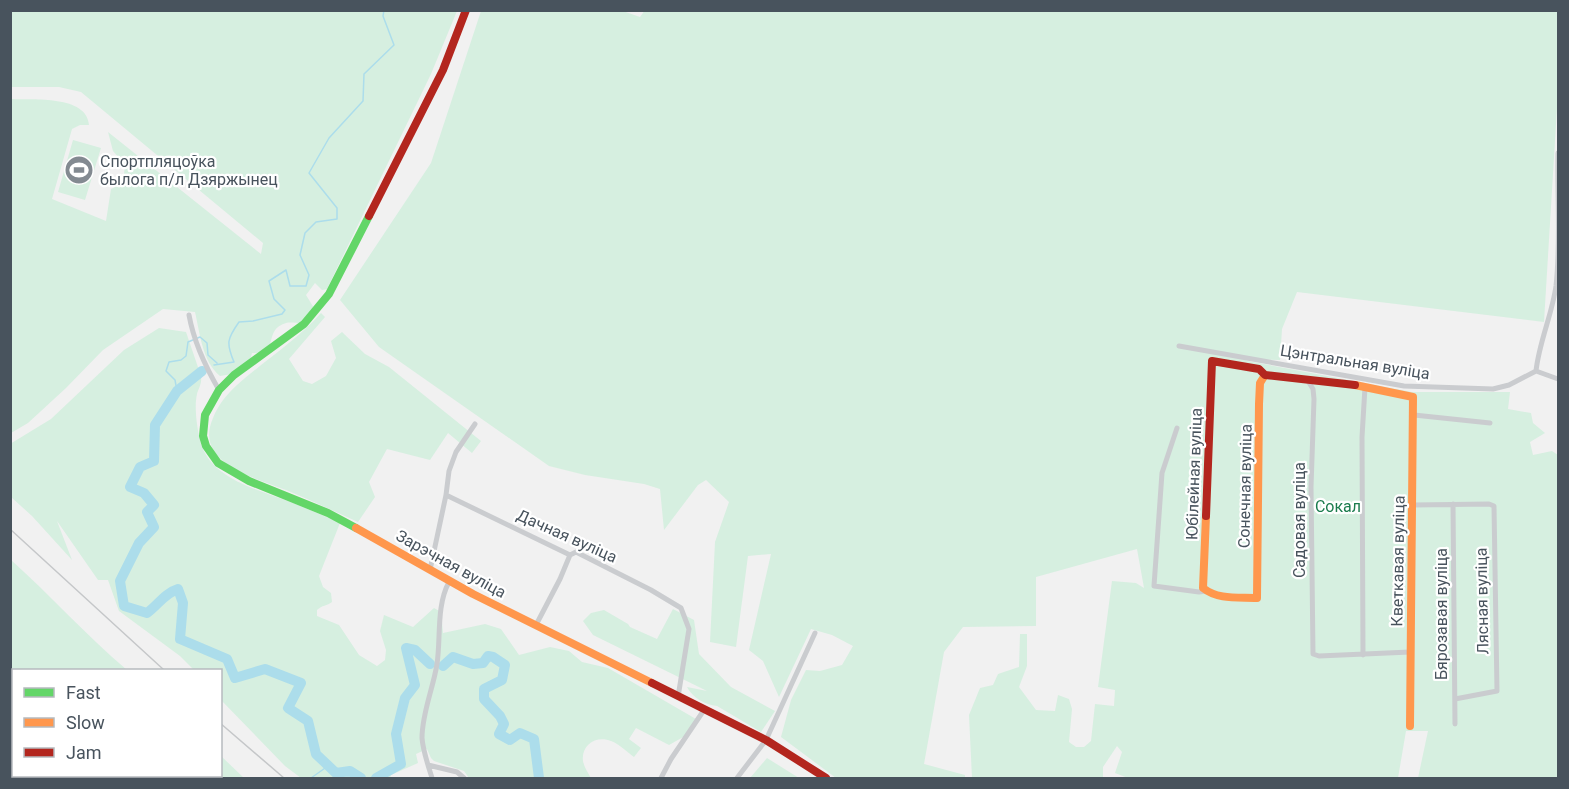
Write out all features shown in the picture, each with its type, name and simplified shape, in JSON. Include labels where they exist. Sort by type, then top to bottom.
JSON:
[{"type":"street","points":[[189,315],[193,335],[205,366],[219,390],[247,365],[282,342],[321,307],[438,79],[466,10]]},
{"type":"street","points":[[1558,153],[1556,282],[1536,371],[1558,379]]},
{"type":"street","name":"Цэнтральная вуліца","points":[[1179,346],[1404,386],[1486,389],[1509,385],[1536,371]]},
{"type":"street","name":"Юбілейная вуліца","points":[[1204,589],[1212,361],[1259,369],[1265,375]]},
{"type":"street","points":[[1278,376],[1280,365]]},
{"type":"street","points":[[1265,375],[1308,381],[1316,379],[1365,387],[1362,437],[1363,655],[1410,652]]},
{"type":"street","name":"Сонечная вуліца","points":[[1204,589],[1215,596],[1257,598],[1259,404],[1260,382],[1265,375]]},
{"type":"street","name":"Садовая вуліца","points":[[1308,381],[1313,389],[1314,399],[1311,487],[1313,654],[1319,656],[1363,655]]},
{"type":"street","name":"Кветкавая вуліца","points":[[1365,387],[1413,397],[1410,726]]},
{"type":"street","name":"Зарэчная вуліца","points":[[219,390],[208,408],[203,426],[206,446],[218,463],[249,482],[328,513],[450,582],[766,740],[826,778]]},
{"type":"street","points":[[1414,415],[1490,423]]},
{"type":"street","points":[[430,570],[449,471],[456,452],[475,424]]},
{"type":"street","points":[[1177,428],[1162,473],[1154,586],[1199,592],[1204,589]]},
{"type":"street","name":"Дачная вуліца","points":[[446,495],[570,555],[576,552],[677,605],[684,613],[689,629],[678,697]]},
{"type":"street","points":[[1413,505],[1453,504]]},
{"type":"street","name":"Лясная вуліца","points":[[1453,504],[1490,504],[1494,507],[1497,691],[1455,699]]},
{"type":"street","name":"Бярозавая вуліца","points":[[1453,504],[1455,724]]},
{"type":"street","points":[[536,625],[570,555]]},
{"type":"street","points":[[432,778],[422,735],[437,663],[444,594],[450,582]]},
{"type":"street","points":[[737,778],[766,740],[815,633]]},
{"type":"street","points":[[661,778],[671,759],[705,710]]},
{"type":"street","points":[[428,765],[438,765],[457,772],[464,778]]},
{"type":"green space","name":"Сокал","points":[[620,10],[640,17],[645,10],[1558,11],[1558,106],[1544,322],[1297,292],[1282,329],[1280,360],[1244,359],[1412,392],[1510,392],[1508,409],[1531,413],[1533,423],[1545,433],[1530,442],[1533,455],[1552,451],[1558,455],[1558,778],[1418,778],[1428,731],[1406,731],[1398,778],[1128,778],[1115,773],[1122,752],[1117,746],[1103,767],[1103,778],[972,778],[969,715],[980,688],[993,685],[998,674],[1019,667],[1020,634],[1027,634],[1027,666],[1019,687],[1036,710],[1055,711],[1058,695],[1069,699],[1072,709],[1069,742],[1076,747],[1084,747],[1091,741],[1095,704],[1114,706],[1115,690],[1098,687],[1112,581],[1136,583],[1144,588],[1137,549],[1036,577],[1036,626],[963,627],[944,652],[924,764],[965,775],[965,778],[836,778],[781,737],[791,700],[806,670],[820,671],[842,665],[853,646],[832,635],[811,629],[779,697],[763,661],[749,650],[771,554],[748,556],[736,647],[710,642],[715,542],[729,502],[706,480],[698,485],[664,530],[660,489],[549,466],[379,347],[340,300],[431,163],[481,11]]},
{"type":"green space","points":[[10,11],[457,11],[431,74],[327,289],[322,290],[315,283],[306,295],[314,308],[301,323],[279,326],[266,350],[252,353],[250,361],[232,374],[220,376],[205,355],[195,312],[163,309],[103,350],[28,423],[11,433],[11,99],[57,101],[79,108],[86,115],[89,125],[80,125],[72,129],[52,199],[106,221],[111,189],[115,187],[116,178],[124,174],[125,165],[113,151],[108,132],[261,254],[263,243],[81,92],[59,87],[11,87]]},
{"type":"green space","name":"Спортпляцоўка былога п/л Дзяржынец","points":[[73,140],[101,148],[85,200],[58,192]]},
{"type":"green space","points":[[321,313],[325,317],[289,359],[303,381],[312,384],[326,376],[336,358],[331,341],[342,332],[365,354],[389,367],[481,441],[472,453],[448,433],[430,460],[387,449],[369,482],[375,497],[358,522],[230,466],[212,447],[209,434],[215,413],[230,392],[301,333]]},
{"type":"green space","points":[[159,328],[186,332],[201,376],[196,417],[205,454],[214,465],[238,482],[340,523],[319,576],[323,587],[331,593],[332,602],[317,610],[317,616],[339,625],[359,655],[377,666],[385,660],[386,650],[380,631],[384,615],[413,627],[434,608],[441,612],[443,633],[485,624],[501,629],[519,655],[550,647],[569,651],[582,662],[608,668],[696,719],[685,736],[669,745],[636,728],[629,739],[641,748],[634,757],[611,741],[595,740],[587,746],[583,755],[584,765],[591,778],[469,778],[464,771],[434,761],[427,749],[416,754],[418,763],[391,775],[390,778],[301,778],[285,766],[222,701],[222,669],[193,669],[180,656],[119,611],[108,580],[98,580],[57,521],[72,560],[32,516],[11,497],[10,444],[51,419],[124,350]]},
{"type":"green space","points":[[10,559],[126,669],[12,669],[12,777],[222,777],[222,757],[244,778],[11,778]]},
{"type":"green space","points":[[673,609],[694,620],[699,654],[731,687],[775,711],[761,732],[717,706],[699,700],[687,687],[707,691],[593,635],[583,621],[591,613],[604,610],[630,627],[657,639]]},
{"type":"green space","points":[[767,758],[799,778],[750,778]]},
{"type":"waterway","points":[[214,365],[234,362],[229,341],[239,322],[282,314],[285,310],[274,299],[269,281],[286,270],[290,286],[306,286],[309,275],[300,255],[305,233],[316,222],[337,219],[337,208],[309,173],[329,138],[363,101],[364,74],[394,45],[383,16],[384,10]]},
{"type":"waterway","points":[[177,391],[175,380],[166,371],[169,362],[181,360],[186,356],[188,342],[200,337],[207,343],[208,355],[217,363]]},
{"type":"waterway","points":[[202,371],[177,391],[155,425],[154,461],[140,467],[130,487],[144,493],[154,505],[147,512],[154,527],[139,543],[120,581],[124,606],[147,613],[165,596],[178,589],[183,603],[180,639],[227,659],[235,678],[265,669],[301,683],[288,708],[308,721],[316,754],[336,773],[350,771],[361,778]]},
{"type":"waterway","points":[[376,778],[401,764],[396,734],[405,698],[415,685],[406,648],[415,650],[430,664]]},
{"type":"waterway","points":[[443,666],[453,657],[473,664],[483,663],[488,656],[505,665],[502,680],[484,689],[484,699],[500,716],[504,724],[499,734],[510,740],[520,733],[534,739],[539,778]]},
{"type":"waterway","points":[[311,778],[328,766]]},
{"type":"waterway","points":[[157,777],[161,778]]},
{"type":"railway","points":[[10,529],[163,669]]},
{"type":"railway","points":[[222,725],[284,778]]},
{"type":"traffic: fast","points":[[356,528],[328,513],[249,481],[218,463],[206,446],[203,436],[205,415],[219,390],[234,375],[304,324],[329,294],[369,216]]},
{"type":"traffic: slow","points":[[1206,516],[1203,588],[1222,596],[1257,598],[1259,404],[1260,383],[1265,375]]},
{"type":"traffic: slow","points":[[1355,385],[1413,397],[1410,726]]},
{"type":"traffic: slow","points":[[356,528],[473,594],[652,683]]},
{"type":"traffic: jam","points":[[369,216],[443,70],[466,10]]},
{"type":"traffic: jam","points":[[1206,516],[1212,361],[1259,369],[1265,375],[1355,385]]},
{"type":"traffic: jam","points":[[652,683],[766,740],[826,778]]},
{"type":"place","name":"Спортпляцоўка былога п/л Дзяржынец","points":[[79,170]]}]
